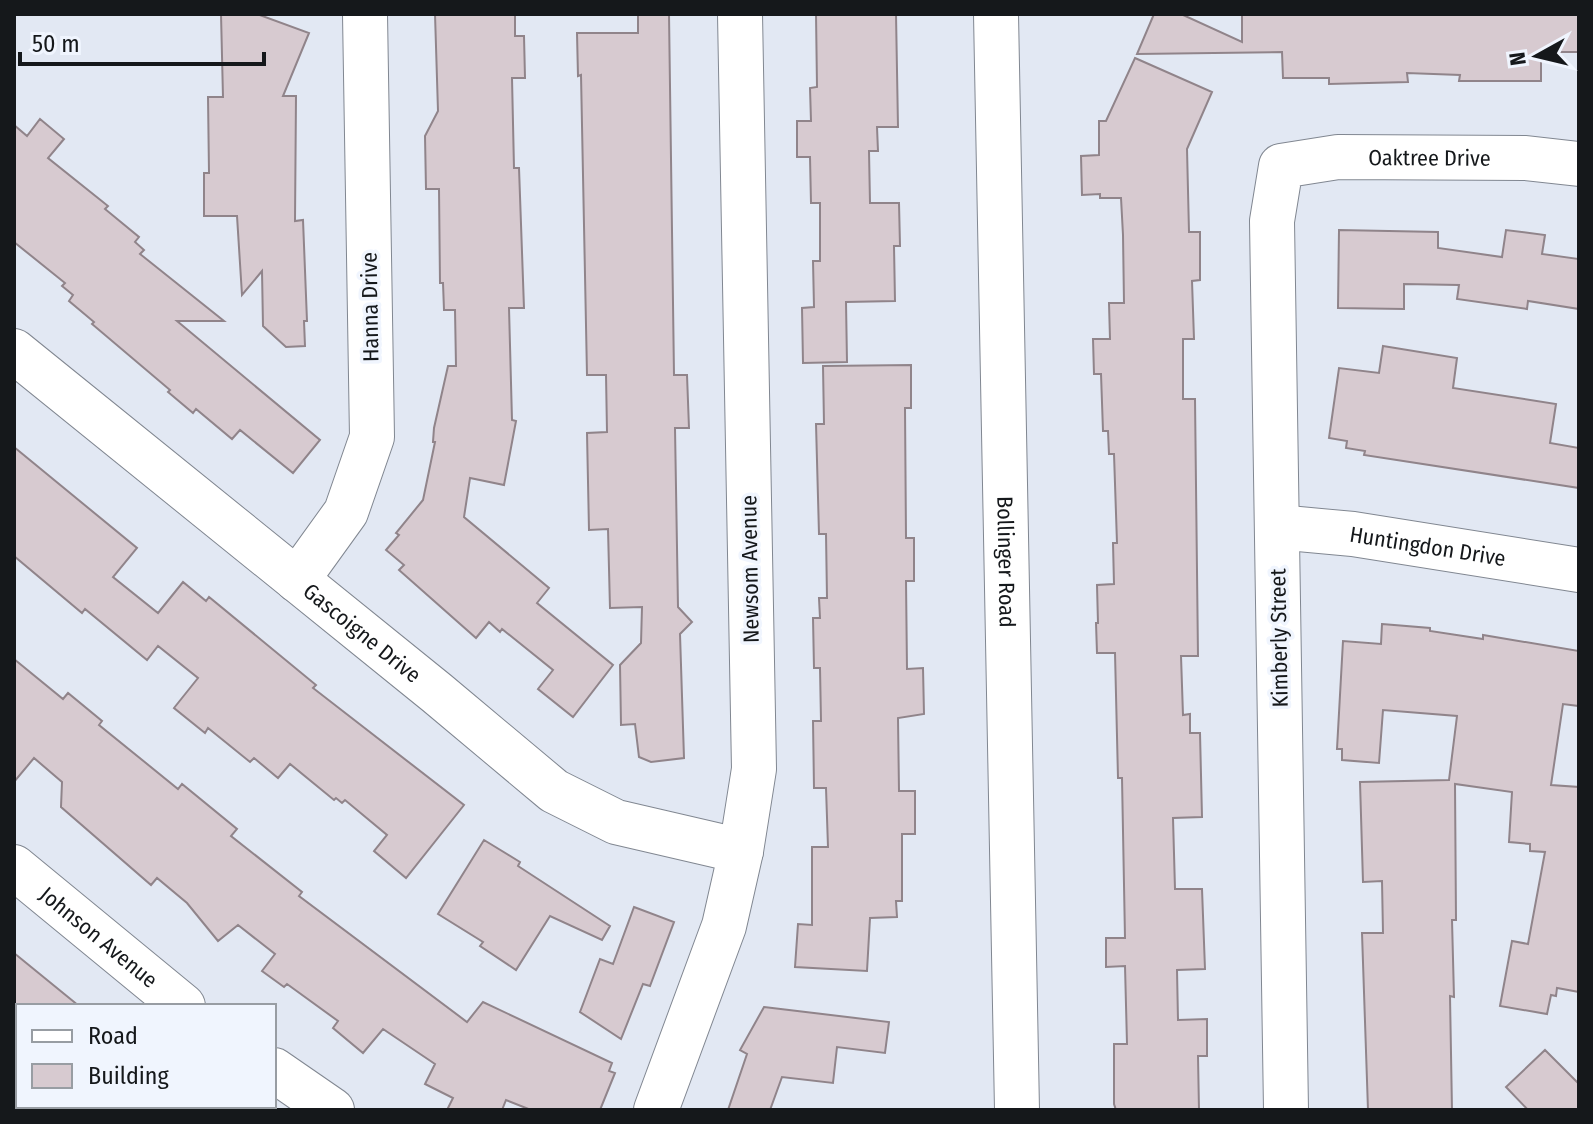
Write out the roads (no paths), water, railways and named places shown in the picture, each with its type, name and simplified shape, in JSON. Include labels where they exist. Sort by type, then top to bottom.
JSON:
[{"type":"street","name":"Hanna Drive","points":[[297,580],[346,512],[372,437],[365,14]]},
{"type":"street","name":"Newsom Avenue","points":[[656,1110],[724,926],[741,851],[754,769],[740,14]]},
{"type":"street","name":"Bollinger Road","points":[[996,14],[1017,1110]]},
{"type":"street","name":"Oaktree Drive","points":[[1281,166],[1338,157],[1526,158],[1579,164]]},
{"type":"street","name":"Kimberly Street","points":[[1281,166],[1272,221],[1286,1110]]},
{"type":"street","name":"Gascoigne Drive","points":[[14,351],[554,791],[616,822],[741,851]]},
{"type":"street","name":"Huntingdon Drive","points":[[1277,527],[1353,534],[1579,570]]},
{"type":"street","name":"Johnson Avenue","points":[[14,867],[181,1004]]},
{"type":"street","points":[[276,1071],[332,1110]]}]
